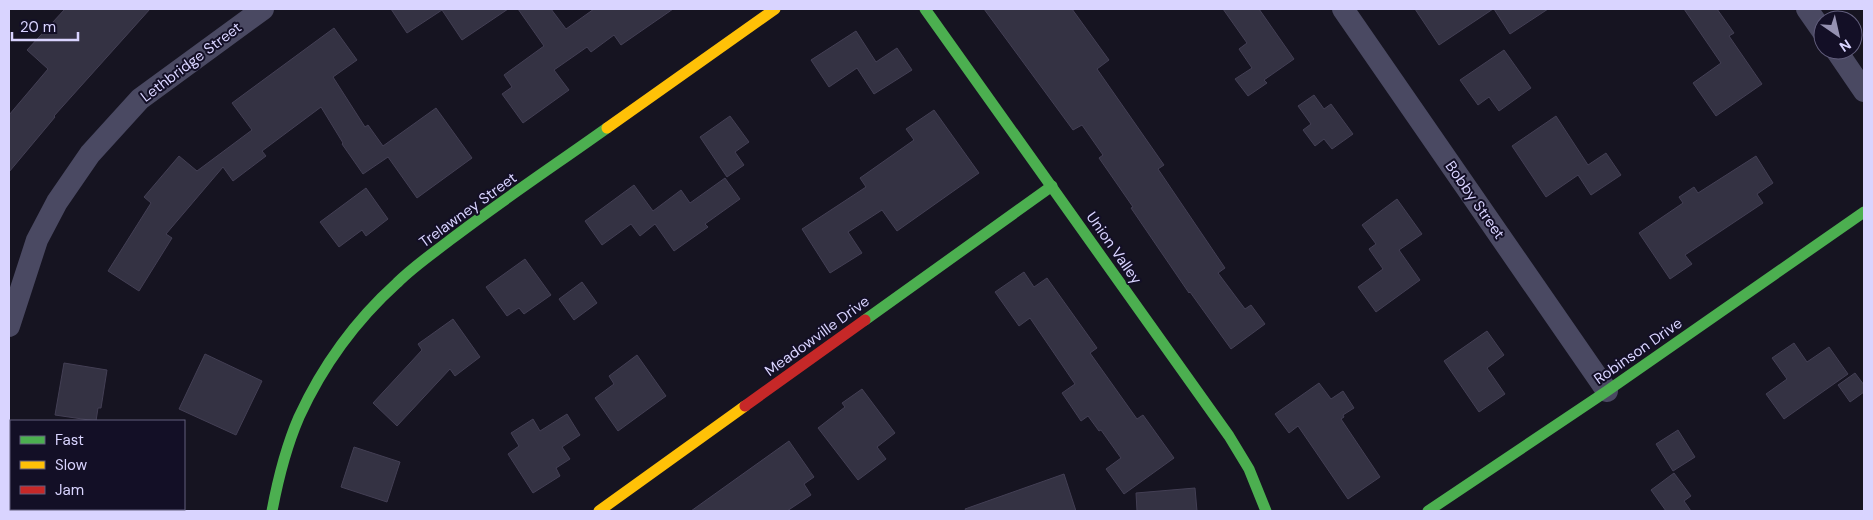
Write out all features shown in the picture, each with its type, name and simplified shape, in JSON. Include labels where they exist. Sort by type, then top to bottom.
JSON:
[{"type":"street","name":"Lethbridge Street","points":[[9,326],[37,240],[57,202],[90,154],[140,99],[263,9]]},
{"type":"street","name":"Trelawney Street","points":[[272,511],[277,482],[290,440],[306,401],[330,360],[357,324],[394,285],[446,242],[774,9]]},
{"type":"street","name":"Union Valley","points":[[925,9],[1229,436],[1249,469],[1266,511]]},
{"type":"street","name":"Bobby Street","points":[[1343,9],[1608,391]]},
{"type":"street","points":[[1843,60],[1864,91]]},
{"type":"street","name":"Meadowville Drive","points":[[599,511],[1052,186]]},
{"type":"street","name":"Robinson Drive","points":[[1428,511],[1608,391],[1864,212]]},
{"type":"building","points":[[65,9],[150,9],[54,116],[9,172],[9,115],[48,69],[27,50]]},
{"type":"building","points":[[391,9],[508,9],[462,40],[442,10],[407,33]]},
{"type":"building","points":[[518,9],[551,9],[566,29],[594,9],[673,9],[621,45],[614,35],[591,52],[587,47],[554,70],[569,90],[523,123],[502,94],[512,87],[504,75],[544,46]]},
{"type":"building","points":[[984,9],[1072,9],[1109,60],[1097,69],[1164,165],[1158,169],[1225,268],[1218,273],[1245,309],[1251,305],[1265,324],[1231,349],[1189,293],[1131,208],[1133,207],[1099,158],[1103,155],[1082,125],[1073,130]]},
{"type":"building","points":[[1223,9],[1259,9],[1294,59],[1264,80],[1267,83],[1248,96],[1235,79],[1252,68],[1239,49],[1247,43]]},
{"type":"building","points":[[1415,9],[1493,9],[1439,45]]},
{"type":"building","points":[[1494,9],[1548,9],[1510,34]]},
{"type":"building","points":[[1684,9],[1717,9],[1734,33],[1729,36],[1762,84],[1716,116],[1693,83],[1721,63]]},
{"type":"building","points":[[334,28],[357,60],[333,77],[365,127],[368,125],[383,146],[436,108],[472,158],[417,198],[388,157],[363,174],[342,144],[321,107],[262,151],[266,156],[233,181],[223,167],[166,234],[172,238],[139,291],[108,271],[151,203],[144,197],[179,156],[197,171],[252,130],[232,103]]},
{"type":"building","points":[[856,31],[876,62],[897,48],[912,70],[874,94],[857,68],[829,87],[811,60]]},
{"type":"building","points":[[1504,50],[1531,88],[1499,111],[1489,97],[1478,105],[1460,80]]},
{"type":"building","points":[[1314,95],[1324,109],[1331,104],[1353,134],[1332,149],[1324,139],[1315,146],[1303,130],[1311,124],[1298,106]]},
{"type":"building","points":[[934,110],[979,173],[897,231],[882,210],[848,232],[862,253],[830,273],[802,229],[866,187],[860,178],[914,140],[906,129]]},
{"type":"building","points":[[730,116],[749,142],[735,152],[744,165],[727,177],[700,137]]},
{"type":"building","points":[[1556,116],[1588,165],[1606,153],[1621,175],[1591,195],[1578,175],[1546,197],[1512,146]]},
{"type":"building","points":[[1756,156],[1773,183],[1757,194],[1763,203],[1685,255],[1692,264],[1670,279],[1639,233],[1683,203],[1679,197],[1694,187],[1698,193]]},
{"type":"building","points":[[725,178],[740,199],[705,224],[708,227],[674,251],[655,224],[640,236],[631,224],[602,245],[585,221],[634,185],[653,211],[681,190],[690,203]]},
{"type":"building","points":[[366,188],[388,219],[366,236],[362,230],[339,247],[320,222]]},
{"type":"building","points":[[1397,199],[1422,234],[1399,250],[1420,280],[1376,312],[1358,287],[1383,269],[1369,249],[1376,244],[1362,225]]},
{"type":"building","points":[[525,259],[551,295],[524,314],[519,308],[507,316],[486,287]]},
{"type":"building","points":[[1024,272],[1034,287],[1047,278],[1097,348],[1090,353],[1137,419],[1143,415],[1174,458],[1124,494],[1106,469],[1121,458],[1101,430],[1099,431],[1088,416],[1081,421],[1062,393],[1075,384],[1030,318],[1019,326],[995,292]]},
{"type":"building","points":[[582,282],[597,303],[574,320],[559,299]]},
{"type":"building","points":[[453,319],[480,357],[455,376],[450,369],[397,426],[373,403],[422,350],[418,344]]},
{"type":"building","points":[[1487,331],[1504,355],[1487,368],[1505,394],[1479,412],[1444,361]]},
{"type":"building","points":[[1794,343],[1807,362],[1829,347],[1848,374],[1784,419],[1766,394],[1787,379],[1772,358]]},
{"type":"building","points":[[205,354],[262,381],[236,435],[179,409]]},
{"type":"building","points":[[637,355],[666,396],[618,431],[595,398],[614,384],[609,376]]},
{"type":"building","points":[[64,363],[107,370],[101,408],[98,408],[96,420],[55,415]]},
{"type":"building","points":[[1855,373],[1864,385],[1864,392],[1850,402],[1838,385]]},
{"type":"building","points":[[1319,383],[1331,399],[1343,391],[1354,408],[1343,415],[1344,417],[1341,419],[1380,477],[1348,499],[1298,426],[1289,433],[1275,414]]},
{"type":"building","points":[[862,389],[895,433],[877,447],[886,459],[858,480],[818,428],[845,407],[842,403]]},
{"type":"building","points":[[567,414],[580,435],[562,447],[570,459],[556,468],[560,476],[533,493],[508,454],[519,446],[511,433],[533,419],[540,431]]},
{"type":"building","points":[[1678,430],[1695,457],[1673,471],[1656,444]]},
{"type":"building","points":[[789,441],[814,477],[804,484],[811,495],[787,511],[691,511]]},
{"type":"building","points":[[354,447],[400,462],[387,502],[341,487]]},
{"type":"building","points":[[1674,473],[1691,496],[1684,501],[1691,511],[1666,511],[1651,490]]},
{"type":"building","points":[[1064,474],[1076,511],[966,511],[965,509]]},
{"type":"building","points":[[1195,488],[1197,511],[1137,511],[1136,493]]},
{"type":"traffic: fast","points":[[925,9],[1229,436],[1249,469],[1266,511]]},
{"type":"traffic: fast","points":[[272,511],[283,463],[299,417],[329,362],[354,328],[382,297],[423,261],[489,211],[607,128]]},
{"type":"traffic: fast","points":[[865,320],[1052,186]]},
{"type":"traffic: fast","points":[[1428,511],[1607,391],[1864,212]]},
{"type":"traffic: slow","points":[[607,128],[775,9]]},
{"type":"traffic: slow","points":[[599,511],[745,406]]},
{"type":"traffic: jam","points":[[745,406],[865,320]]}]
